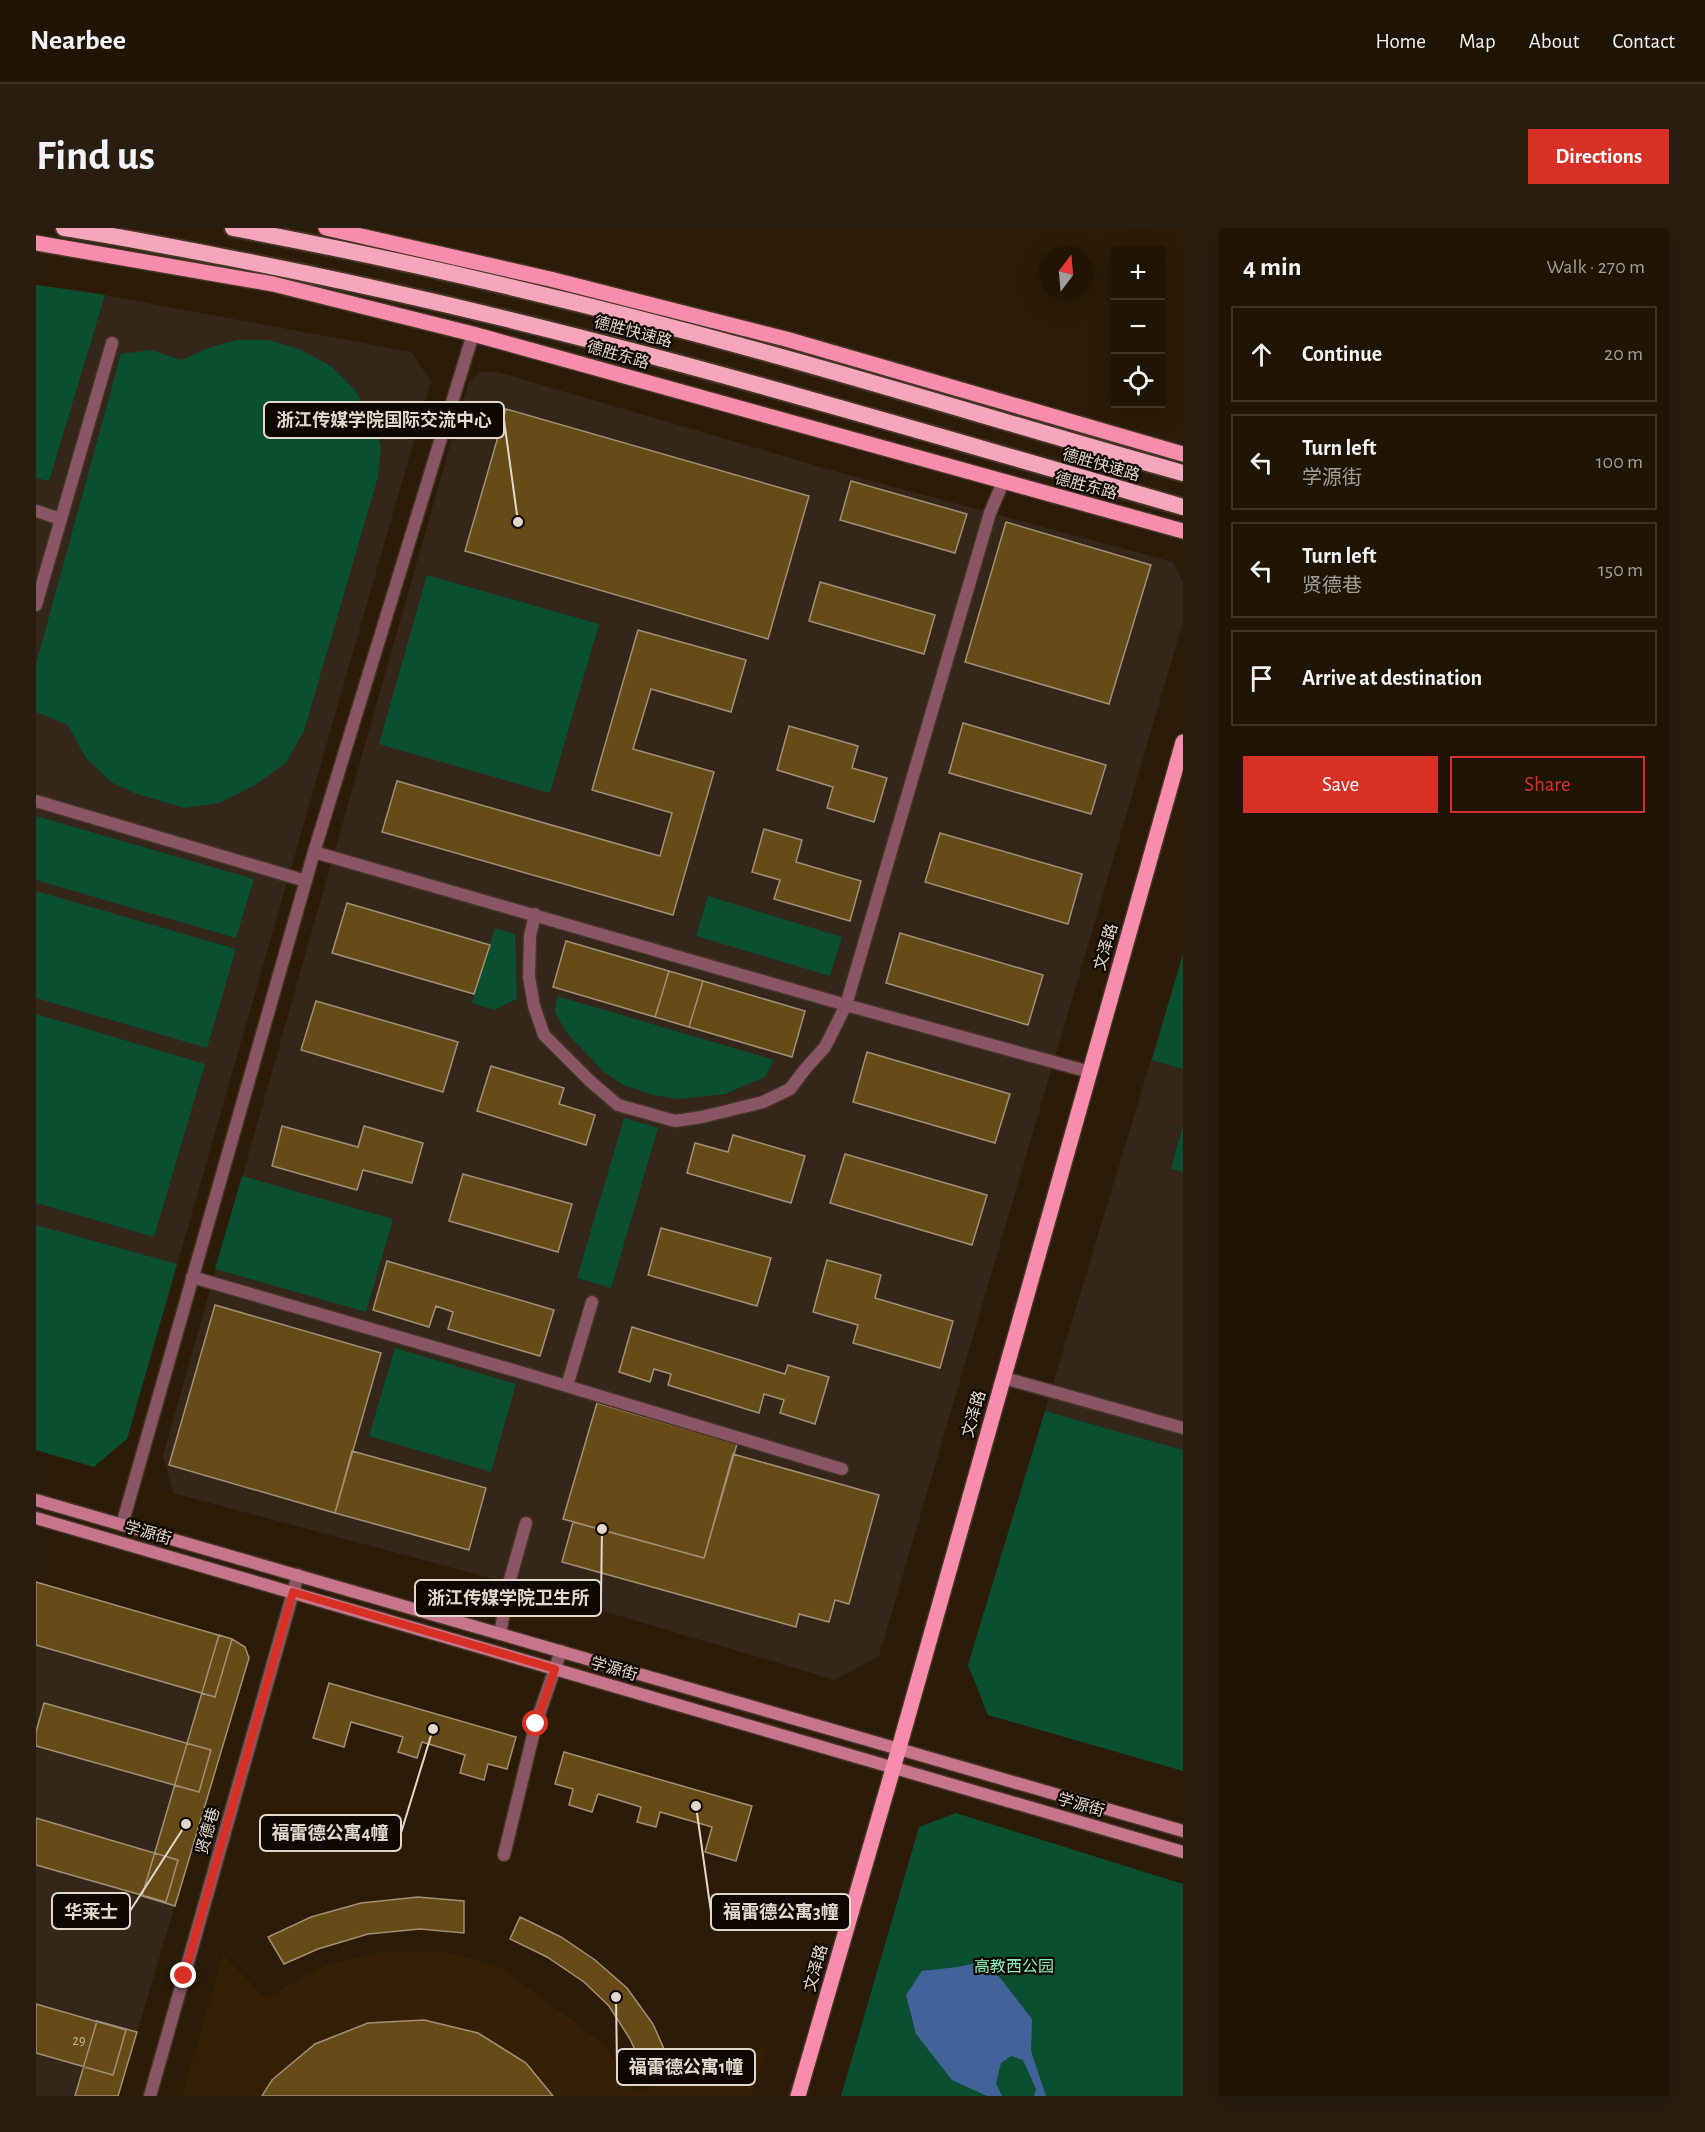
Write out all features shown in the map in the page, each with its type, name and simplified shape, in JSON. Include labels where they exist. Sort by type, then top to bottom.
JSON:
[{"type":"highway","name":"德胜快速路","points":[[64,228],[321,276],[542,327],[787,391],[1183,507]]},
{"type":"highway","name":"德胜快速路","points":[[233,228],[333,247],[558,299],[784,358],[1183,473]]},
{"type":"main road","points":[[326,228],[550,279],[774,336],[1183,454]]},
{"type":"main road","name":"德胜东路","points":[[36,243],[273,284],[473,333],[1183,531]]},
{"type":"main road","name":"文泽路","points":[[798,2096],[899,1748],[1183,742]]},
{"type":"main road","name":"学源街","points":[[36,1500],[1183,1831]]},
{"type":"main road","name":"学源街","points":[[36,1518],[1183,1852]]},
{"type":"street","points":[[122,1525],[314,852],[473,333]]},
{"type":"street","points":[[36,605],[112,343]]},
{"type":"street","points":[[536,914],[530,936],[529,977],[534,1005],[544,1035],[590,1081],[618,1105],[675,1121],[763,1102],[790,1089],[825,1047],[846,1005],[990,513],[1003,482]]},
{"type":"street","points":[[36,511],[61,519]]},
{"type":"street","points":[[36,801],[306,881]]},
{"type":"street","points":[[314,852],[846,1005],[1090,1072]]},
{"type":"street","points":[[192,1277],[842,1469]]},
{"type":"street","points":[[567,1386],[592,1302]]},
{"type":"street","points":[[1004,1377],[1183,1428]]},
{"type":"street","points":[[500,1634],[509,1583],[526,1523]]},
{"type":"street","name":"贤德巷","points":[[150,2096],[298,1575]]},
{"type":"street","points":[[504,1855],[536,1724],[561,1651]]},
{"type":"shaded area","points":[[36,285],[78,290],[411,352],[431,381],[127,1439],[94,1467],[36,1450]]},
{"type":"shaded area","points":[[480,372],[498,372],[831,470],[1173,562],[1183,583],[1183,622],[879,1656],[835,1680],[509,1583],[173,1493],[163,1455],[455,428],[468,384]]},
{"type":"shaded area","points":[[1183,954],[1183,1771],[988,1715],[968,1665]]},
{"type":"shaded area","points":[[36,1582],[232,1639],[245,1647],[249,1658],[118,2096],[36,2096]]},
{"type":"shaded area","points":[[382,1952],[447,1952],[500,1967],[604,2044],[635,2092],[767,2046],[751,2096],[182,2096],[223,1955],[266,1998],[326,1965]]},
{"type":"green space","points":[[36,285],[105,295],[49,481],[36,478]]},
{"type":"green space","points":[[238,340],[269,340],[301,350],[331,366],[355,390],[373,423],[381,448],[378,477],[304,731],[285,764],[255,785],[219,803],[184,808],[134,793],[111,782],[86,758],[68,725],[36,712],[36,664],[121,354],[151,350],[181,360],[211,347]]},
{"type":"green space","points":[[427,575],[599,624],[550,793],[379,744]]},
{"type":"green space","points":[[36,816],[254,879],[236,938],[36,880]]},
{"type":"green space","points":[[36,891],[236,949],[207,1048],[36,998]]},
{"type":"green space","points":[[708,896],[842,937],[830,976],[696,936]]},
{"type":"green space","points":[[495,928],[515,934],[517,999],[494,1010],[472,1003]]},
{"type":"green space","points":[[1183,954],[1183,1069],[1152,1060]]},
{"type":"green space","points":[[557,996],[774,1060],[765,1077],[725,1094],[678,1099],[654,1095],[623,1085],[604,1072],[566,1032],[555,1012]]},
{"type":"green space","points":[[36,1014],[205,1064],[154,1237],[36,1203]]},
{"type":"green space","points":[[624,1118],[658,1128],[611,1288],[577,1278]]},
{"type":"green space","points":[[1183,1125],[1183,1172],[1171,1169]]},
{"type":"green space","points":[[242,1176],[393,1219],[366,1312],[215,1269]]},
{"type":"green space","points":[[36,1225],[177,1264],[127,1439],[94,1467],[36,1450]]},
{"type":"green space","points":[[395,1348],[516,1384],[491,1472],[369,1436]]},
{"type":"green space","points":[[1045,1411],[1183,1450],[1183,1771],[988,1715],[968,1665]]},
{"type":"green space","name":"高教西公园","points":[[956,1813],[1183,1884],[1183,2096],[841,2096],[919,1827]]},
{"type":"water","points":[[987,1961],[1032,2019],[1031,2051],[1046,2096],[1034,2096],[1036,2089],[1023,2060],[1011,2056],[1001,2063],[996,2083],[1002,2096],[987,2096],[952,2080],[916,2034],[906,1995],[922,1971]]},
{"type":"building","points":[[506,409],[809,496],[768,639],[465,551]]},
{"type":"building","points":[[851,481],[967,514],[955,553],[840,520]]},
{"type":"building","points":[[1006,522],[1151,565],[1109,704],[965,662]]},
{"type":"building","points":[[820,582],[935,615],[924,654],[809,621]]},
{"type":"building","points":[[638,630],[746,660],[731,712],[651,689],[633,749],[714,772],[673,915],[382,832],[397,781],[660,856],[672,813],[592,790]]},
{"type":"building","points":[[963,723],[1106,765],[1091,814],[949,773]]},
{"type":"building","points":[[789,726],[858,746],[852,768],[887,778],[874,822],[827,808],[833,787],[777,770]]},
{"type":"building","points":[[764,829],[802,840],[796,862],[861,881],[850,921],[774,899],[780,880],[752,872]]},
{"type":"building","points":[[940,833],[1082,874],[1068,924],[925,882]]},
{"type":"building","points":[[347,903],[490,945],[474,994],[332,953]]},
{"type":"building","points":[[900,933],[1043,975],[1028,1025],[886,983]]},
{"type":"building","points":[[566,941],[669,971],[655,1017],[553,987]]},
{"type":"building","points":[[669,971],[703,981],[689,1027],[655,1017]]},
{"type":"building","points":[[703,981],[805,1011],[792,1057],[689,1027]]},
{"type":"building","points":[[316,1001],[458,1042],[443,1092],[301,1050]]},
{"type":"building","points":[[867,1052],[1010,1094],[995,1143],[853,1102]]},
{"type":"building","points":[[491,1066],[564,1088],[559,1104],[595,1115],[586,1145],[477,1111]]},
{"type":"building","points":[[282,1126],[358,1147],[364,1126],[423,1143],[412,1183],[363,1170],[357,1190],[272,1166]]},
{"type":"building","points":[[733,1135],[805,1156],[791,1203],[687,1173],[695,1143],[728,1152]]},
{"type":"building","points":[[845,1154],[987,1195],[972,1245],[830,1203]]},
{"type":"building","points":[[463,1174],[572,1204],[558,1252],[449,1221]]},
{"type":"building","points":[[661,1228],[771,1258],[757,1306],[648,1275]]},
{"type":"building","points":[[827,1260],[881,1275],[875,1298],[953,1321],[940,1368],[853,1343],[858,1325],[813,1312]]},
{"type":"building","points":[[387,1261],[554,1310],[540,1356],[448,1329],[453,1312],[436,1306],[429,1327],[373,1310]]},
{"type":"building","points":[[215,1305],[381,1353],[335,1513],[169,1465]]},
{"type":"building","points":[[632,1327],[785,1374],[788,1365],[829,1377],[815,1424],[780,1413],[784,1400],[764,1394],[759,1413],[668,1385],[671,1374],[654,1369],[650,1382],[619,1372]]},
{"type":"building","points":[[597,1403],[737,1444],[704,1558],[563,1519]]},
{"type":"building","points":[[352,1451],[486,1488],[469,1550],[335,1513]]},
{"type":"building","points":[[733,1454],[879,1495],[849,1604],[835,1600],[829,1622],[799,1614],[796,1627],[562,1562],[573,1522],[704,1558]]},
{"type":"building","points":[[36,1582],[232,1639],[215,1697],[36,1645]]},
{"type":"building","points":[[219,1635],[232,1639],[245,1647],[249,1658],[175,1906],[142,1896]]},
{"type":"building","points":[[329,1683],[516,1737],[507,1769],[488,1764],[484,1780],[460,1773],[465,1755],[422,1742],[417,1758],[398,1752],[403,1737],[351,1722],[344,1747],[313,1738]]},
{"type":"building","points":[[44,1703],[211,1750],[199,1792],[36,1746],[36,1732]]},
{"type":"building","points":[[564,1752],[752,1806],[736,1861],[705,1852],[712,1827],[660,1812],[656,1827],[637,1822],[641,1807],[598,1794],[592,1812],[569,1805],[573,1789],[555,1784]]},
{"type":"building","points":[[36,1818],[178,1860],[166,1902],[36,1865]]},
{"type":"building","points":[[418,1897],[464,1901],[464,1933],[420,1929],[368,1934],[318,1949],[284,1964],[268,1937],[311,1917],[361,1903]]},
{"type":"building","points":[[520,1917],[561,1937],[595,1960],[627,1988],[653,2024],[664,2049],[641,2063],[630,2039],[609,2006],[584,1982],[547,1957],[510,1939]]},
{"type":"building","points":[[36,2004],[126,2030],[113,2075],[36,2053]]},
{"type":"building","points":[[424,2020],[478,2033],[526,2063],[553,2096],[262,2096],[272,2080],[315,2044],[368,2023]]},
{"type":"building","points":[[97,2021],[137,2032],[118,2096],[75,2096]]},
{"type":"place","name":"浙江传媒学院国际交流中心","points":[[518,522]]},
{"type":"place","name":"浙江传媒学院卫生所","points":[[602,1529]]},
{"type":"place","name":"福雷德公寓4幢","points":[[433,1729]]},
{"type":"place","name":"福雷德公寓3幢","points":[[696,1806]]},
{"type":"place","name":"华莱士","points":[[186,1824]]},
{"type":"place","name":"福雷德公寓1幢","points":[[616,1997]]},
{"type":"route","points":[[184,1976],[293,1592],[555,1669],[536,1724]]}]
